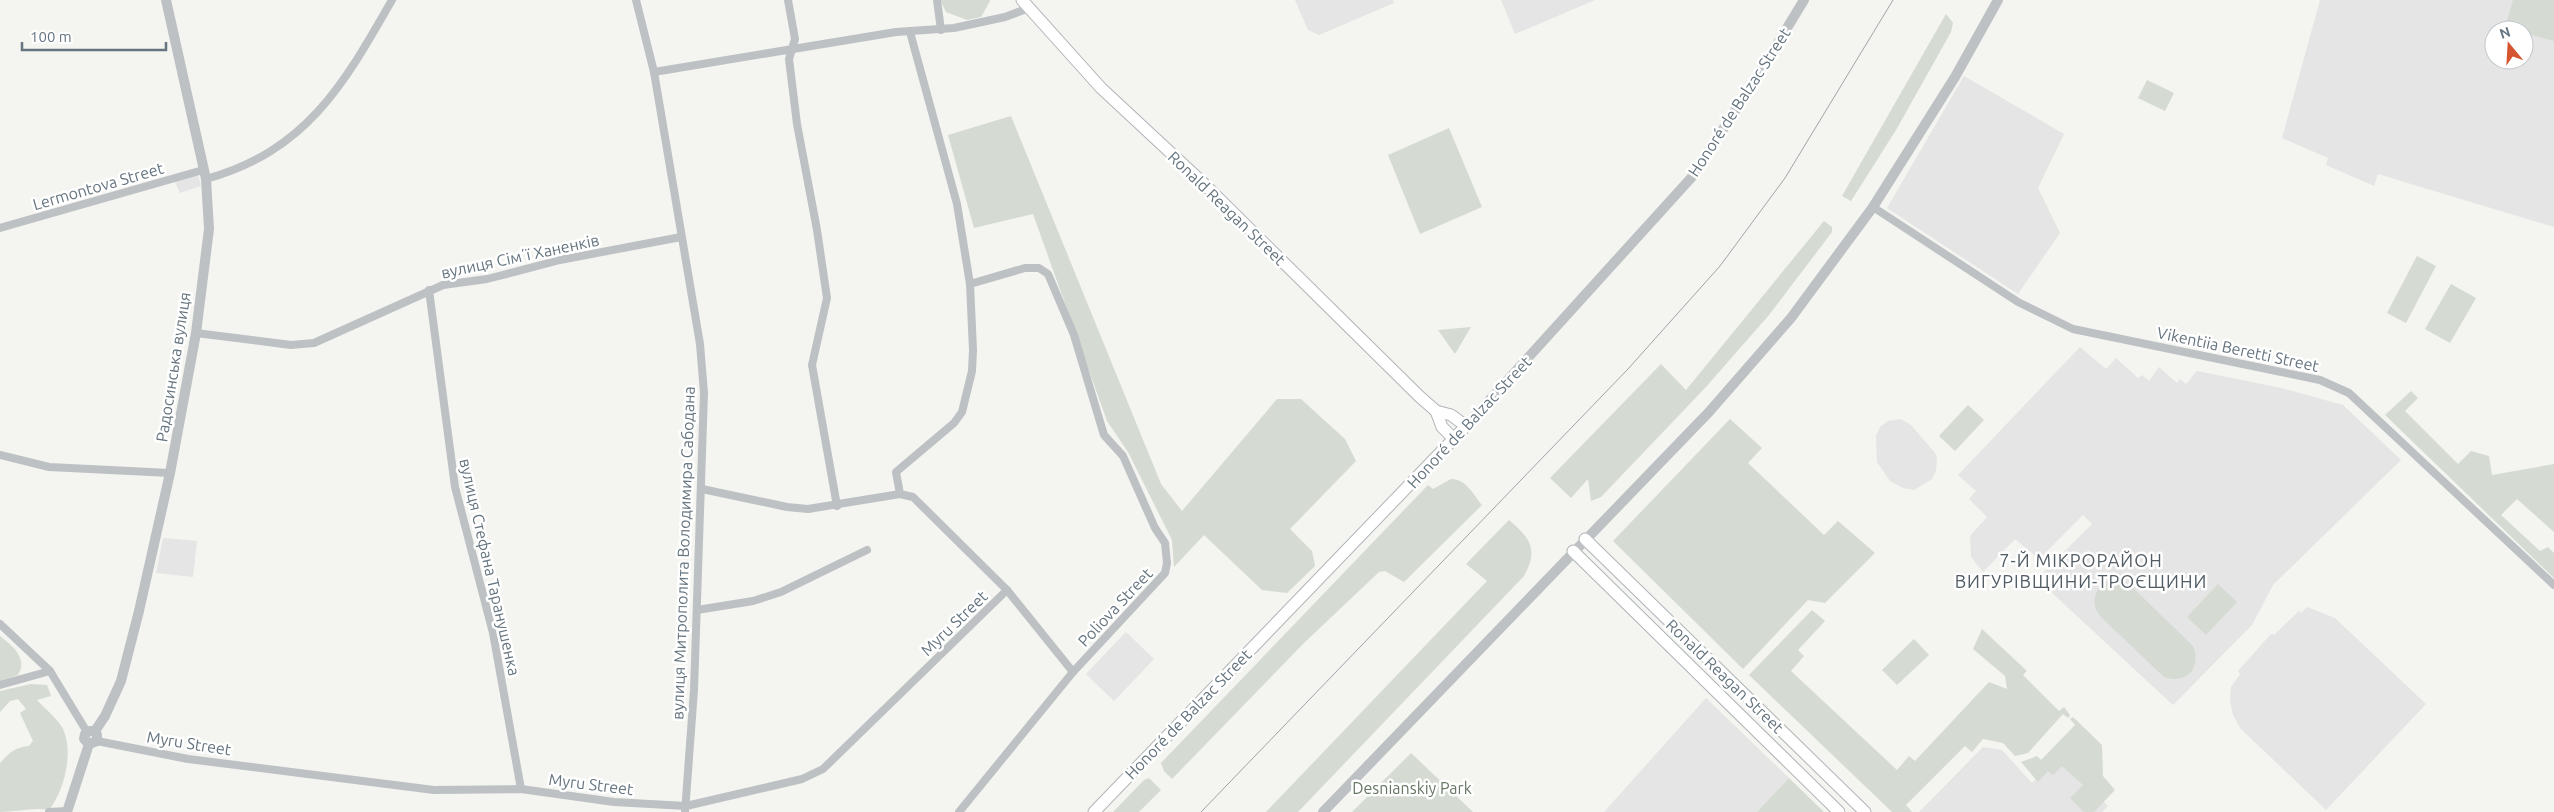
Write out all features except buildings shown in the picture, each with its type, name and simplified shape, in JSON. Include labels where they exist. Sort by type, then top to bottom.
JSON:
[{"type":"main road","name":"Ronald Reagan Street","points":[[1025,4],[1101,88],[1206,185],[1336,316],[1436,411],[1442,428],[1454,439]]},
{"type":"main road","name":"Ronald Reagan Street","points":[[1436,411],[1453,416],[1466,426]]},
{"type":"main road","name":"Honoré de Balzac Street","points":[[1094,812],[1466,426]]},
{"type":"main road","name":"Ronald Reagan Street","points":[[1585,539],[1865,812]]},
{"type":"main road","name":"Ronald Reagan Street","points":[[1573,551],[1839,812]]},
{"type":"street","name":"Радосинська вулиця","points":[[67,812],[92,737],[106,716],[121,681],[140,611],[170,473],[196,333],[208,229],[205,174],[166,0]]},
{"type":"street","name":"Lermontova Street","points":[[0,228],[205,174],[226,174],[266,156],[295,136],[323,106],[359,58],[392,0]]},
{"type":"street","name":"вулиця Митрополита Володимира Сабодана","points":[[636,0],[654,72],[700,344],[704,393],[697,610],[686,809]]},
{"type":"street","points":[[788,0],[795,39],[789,59],[797,124],[817,230],[827,298],[812,365],[837,506]]},
{"type":"street","points":[[938,0],[941,30]]},
{"type":"street","name":"Honoré de Balzac Street","points":[[1466,426],[1691,178],[1756,79],[1804,0]]},
{"type":"street","points":[[1323,812],[1709,412],[1792,318],[1874,206],[1955,76],[1998,0]]},
{"type":"street","points":[[654,72],[896,32],[941,30],[1005,17],[1025,4]]},
{"type":"street","points":[[900,494],[896,472],[954,423],[962,412],[972,371],[973,350],[970,284],[957,204],[910,32]]},
{"type":"street","name":"Vikentiia Beretti Street","points":[[1874,206],[2018,302],[2073,329],[2320,380],[2349,393],[2554,586]]},
{"type":"street","name":"вулиця Сімʼї Ханенків","points":[[196,333],[291,345],[314,343],[443,285],[487,279],[560,260],[681,237]]},
{"type":"street","name":"Poliova Street","points":[[959,812],[1073,672],[1165,573],[1167,563],[1165,543],[1154,528],[1123,456],[1104,435],[1074,335],[1048,274],[1039,268],[1025,268],[970,284]]},
{"type":"street","name":"вулиця Стефана Таранушенка","points":[[429,290],[455,487],[493,633],[521,789]]},
{"type":"street","points":[[0,455],[49,468],[170,473]]},
{"type":"street","points":[[702,489],[786,507],[808,509],[837,506],[900,494],[913,497],[1007,590],[1073,672]]},
{"type":"street","points":[[697,610],[754,601],[781,592],[867,550]]},
{"type":"street","name":"Myru Street","points":[[92,737],[188,759],[434,790],[521,789],[614,802],[686,809],[802,779],[823,769],[1007,590]]},
{"type":"street","points":[[0,624],[50,671],[92,737]]},
{"type":"street","points":[[0,685],[50,671]]},
{"type":"street","points":[[48,812],[67,812]]},
{"type":"shaded area","points":[[1295,0],[1393,0],[1394,3],[1319,35],[1308,30]]},
{"type":"shaded area","points":[[1501,0],[1595,0],[1515,34]]},
{"type":"shaded area","points":[[2320,0],[2554,0],[2554,227],[2378,174],[2374,186],[2326,165],[2328,158],[2282,138]]},
{"type":"shaded area","points":[[1964,76],[2064,134],[2038,188],[2060,233],[2018,294],[1887,208]]},
{"type":"shaded area","points":[[198,175],[201,186],[180,193],[175,182]]},
{"type":"shaded area","points":[[2080,347],[2106,369],[2116,358],[2138,378],[2142,375],[2149,381],[2159,367],[2177,383],[2180,379],[2186,384],[2197,371],[2281,388],[2343,405],[2401,460],[2273,585],[2252,625],[2173,705],[2037,579],[2092,524],[2083,515],[2039,559],[2015,539],[1983,572],[1971,557],[1970,536],[1987,517],[1969,499],[1976,491],[1958,475]]},
{"type":"shaded area","points":[[1901,419],[1911,425],[1935,453],[1937,458],[1936,471],[1932,479],[1914,490],[1903,488],[1890,481],[1877,462],[1876,436],[1880,427],[1888,421]]},
{"type":"shaded area","points":[[163,538],[197,541],[193,577],[156,573]]},
{"type":"shaded area","points":[[2307,607],[2335,618],[2426,704],[2326,810],[2240,728],[2233,715],[2230,701],[2231,687],[2240,674],[2238,671],[2271,634],[2274,635],[2299,611],[2301,613]]},
{"type":"shaded area","points":[[1126,632],[1154,659],[1114,701],[1086,674]]},
{"type":"shaded area","points":[[1706,698],[1789,778],[1757,812],[1604,812]]},
{"type":"shaded area","points":[[1983,747],[2002,750],[2032,783],[2058,760],[2108,806],[2102,812],[1919,812]]},
{"type":"green space","points":[[940,0],[990,1],[981,17],[967,20],[946,12]]},
{"type":"green space","points":[[2513,0],[2554,0],[2554,41],[2534,36],[2534,20],[2507,20]]},
{"type":"green space","points":[[1946,14],[1953,23],[1951,32],[1896,130],[1851,201],[1842,196]]},
{"type":"green space","points":[[2147,80],[2174,93],[2165,111],[2138,98]]},
{"type":"green space","points":[[1011,116],[1161,484],[1182,511],[1277,399],[1301,399],[1345,439],[1356,461],[1290,529],[1312,551],[1315,566],[1287,593],[1262,590],[1204,535],[1174,567],[1172,540],[1128,452],[1107,421],[1033,214],[974,228],[948,135]]},
{"type":"green space","points":[[1449,128],[1482,207],[1420,234],[1388,155]]},
{"type":"green space","points":[[1824,221],[1832,227],[1832,232],[1769,315],[1705,388],[1601,497],[1591,501],[1588,479],[1571,498],[1550,478],[1661,364],[1686,390]]},
{"type":"green space","points":[[2417,256],[2436,266],[2406,323],[2387,313]]},
{"type":"green space","points":[[2451,284],[2476,298],[2450,343],[2425,329]]},
{"type":"green space","points":[[1471,327],[1455,354],[1438,330]]},
{"type":"green space","points":[[2411,391],[2418,398],[2405,411],[2458,464],[2471,451],[2489,456],[2492,475],[2554,464],[2554,532],[2517,499],[2501,515],[2540,551],[2548,547],[2554,553],[2554,578],[2385,415]]},
{"type":"green space","points":[[1968,405],[1984,420],[1955,451],[1939,436]]},
{"type":"green space","points":[[1730,419],[1762,448],[1748,463],[1824,535],[1838,521],[1875,553],[1825,603],[1808,600],[1743,669],[1613,541]]},
{"type":"green space","points":[[1451,479],[1465,484],[1482,505],[1404,582],[1385,571],[1379,572],[1303,644],[1172,779],[1164,771],[1161,763],[1428,485],[1433,489]]},
{"type":"green space","points":[[1509,520],[1522,533],[1530,545],[1531,558],[1524,576],[1298,812],[1266,812],[1487,581],[1466,564]]},
{"type":"green space","points":[[2112,580],[2119,580],[2131,586],[2193,646],[2195,654],[2194,668],[2185,677],[2172,679],[2164,677],[2097,612],[2094,601],[2097,591],[2101,586]]},
{"type":"green space","points":[[2218,584],[2237,602],[2206,635],[2187,617]]},
{"type":"green space","points":[[1812,610],[1825,621],[1798,650],[1804,656],[1791,671],[1897,770],[1909,756],[1915,761],[1989,682],[2007,689],[2005,676],[1973,649],[1982,629],[2027,671],[2023,675],[2059,711],[2064,707],[2070,715],[2068,718],[2063,714],[2028,753],[2015,756],[2003,743],[1983,739],[1972,752],[1965,746],[1906,805],[1912,812],[1892,812],[1749,675]]},
{"type":"green space","points":[[0,636],[18,653],[21,669],[18,675],[0,681]]},
{"type":"green space","points":[[1914,639],[1929,655],[1897,685],[1882,670]]},
{"type":"green space","points":[[31,684],[47,685],[51,696],[37,700],[63,729],[68,749],[66,771],[59,793],[49,810],[0,812],[0,763],[13,751],[29,746],[33,741],[20,713],[26,709],[18,699],[10,701],[0,712],[0,691]]},
{"type":"green space","points":[[2073,717],[2102,745],[2103,776],[2115,790],[2094,812],[2084,812],[2070,798],[2083,785],[2062,766],[2053,775],[2048,771],[2038,782],[2021,762],[2037,756],[2041,760],[2075,725],[2070,719]]},
{"type":"green space","name":"Desnianskiy Park","points":[[1411,753],[1473,812],[1352,812]]},
{"type":"green space","points":[[1149,778],[1161,790],[1139,812],[1113,812],[1144,780]]},
{"type":"green space","points":[[1789,778],[1824,812],[1757,812]]},
{"type":"tram line","points":[[1201,812],[1628,369],[1720,266],[1785,178],[1893,0]]},
{"type":"district","name":"7-Й МІКРОРАЙОН ВИГУРІВЩИНИ-ТРОЄЩИНИ","points":[[2081,570]]}]
